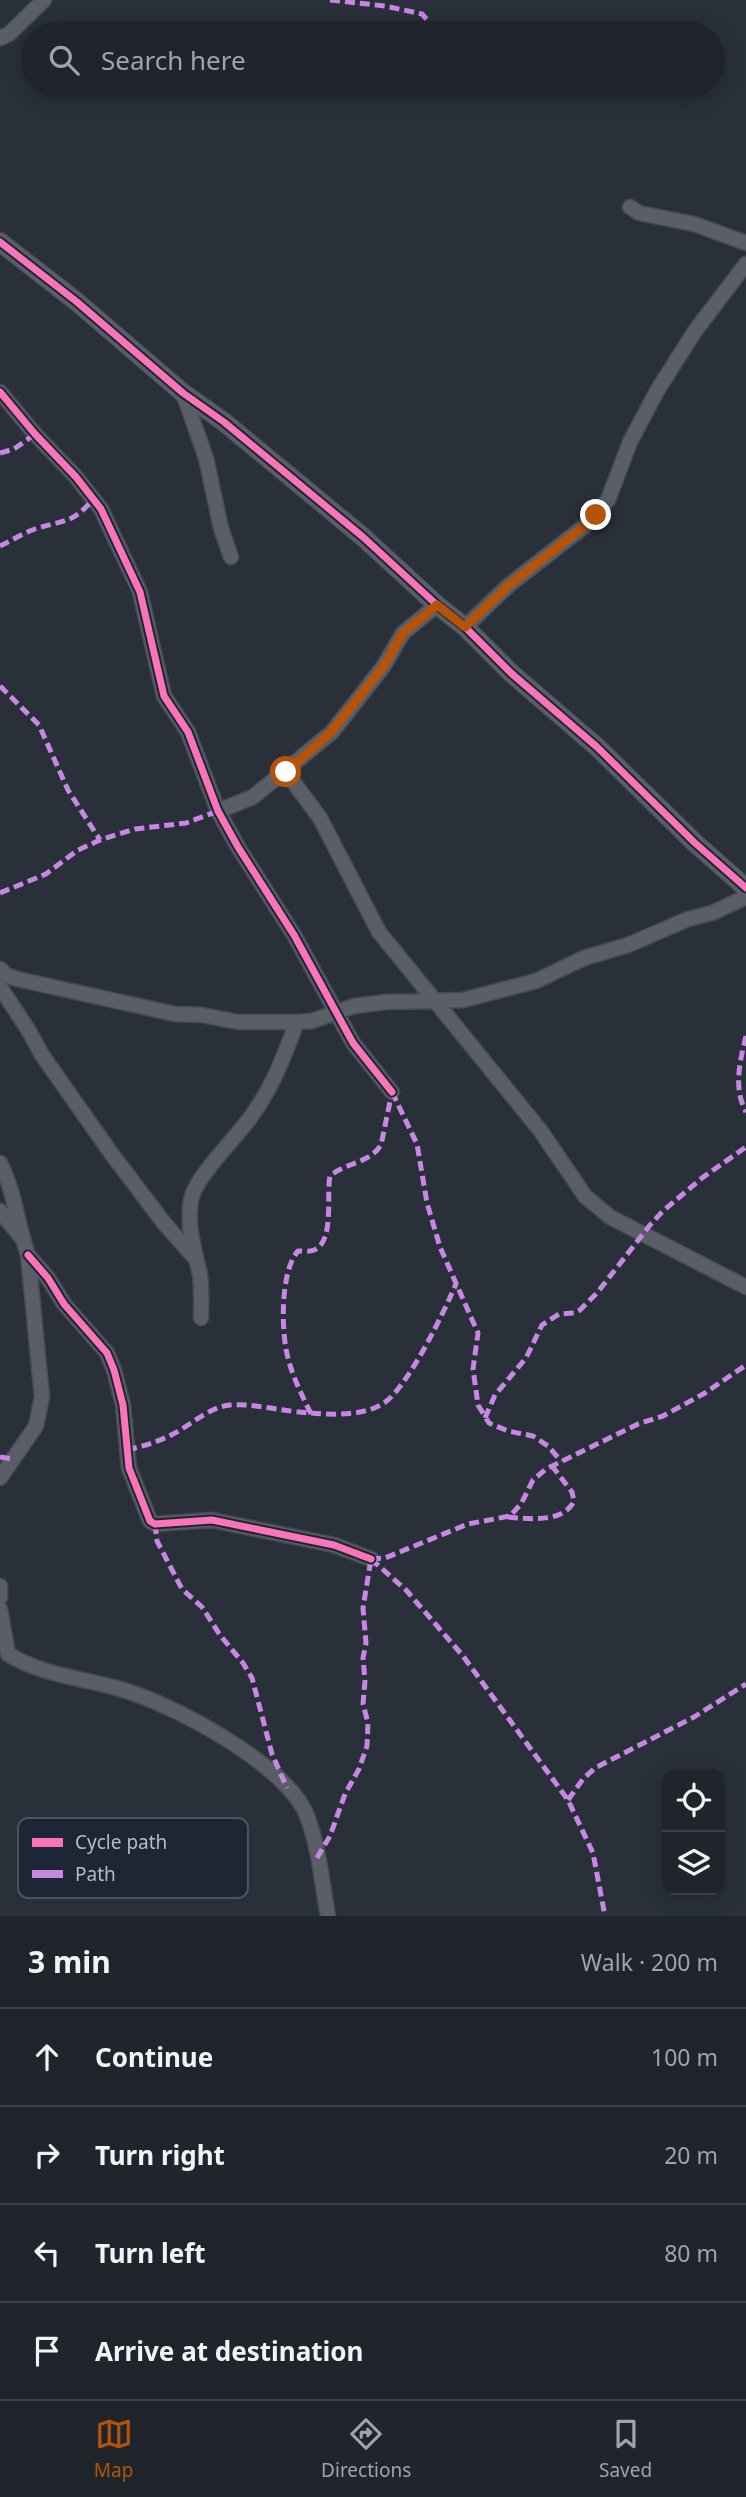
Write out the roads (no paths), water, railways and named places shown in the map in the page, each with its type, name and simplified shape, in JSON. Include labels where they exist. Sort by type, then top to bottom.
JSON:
[{"type":"street","points":[[23,21],[42,3],[57,0]]},
{"type":"street","points":[[0,38],[21,23]]},
{"type":"street","points":[[630,208],[694,224],[746,243]]},
{"type":"street","points":[[0,242],[363,537],[465,627],[511,673],[597,747],[695,843],[746,888]]},
{"type":"street","points":[[465,627],[509,585],[586,525],[608,500],[630,442],[657,391],[695,331],[746,264]]},
{"type":"street","points":[[0,392],[101,509],[140,592],[164,696],[188,732],[218,811],[237,847],[294,935],[353,1043],[392,1092]]},
{"type":"street","points":[[183,393],[206,458],[221,528],[231,557]]},
{"type":"street","points":[[218,811],[253,797],[331,732],[383,667],[403,633],[437,605]]},
{"type":"street","points":[[286,772],[299,786],[326,829],[379,932],[540,1130],[595,1207],[642,1235],[746,1287]]},
{"type":"street","points":[[0,969],[6,975],[17,979],[175,1014],[202,1015],[238,1022],[312,1021],[354,1006],[386,1002],[463,1000],[536,981],[584,958],[628,944],[688,919],[712,913],[746,897]]},
{"type":"street","points":[[0,987],[30,1031],[42,1055],[111,1153],[164,1223],[194,1257]]},
{"type":"street","points":[[201,1318],[200,1275],[194,1257],[191,1219],[192,1195],[209,1167],[249,1120],[272,1087],[297,1022]]},
{"type":"street","points":[[0,1163],[17,1207],[28,1255],[42,1397],[36,1426],[0,1478]]},
{"type":"street","points":[[0,1212],[22,1238]]},
{"type":"street","points":[[28,1255],[48,1278],[69,1310],[107,1353],[123,1405],[129,1468],[150,1521],[155,1524],[212,1520],[334,1545],[371,1559]]},
{"type":"street","points":[[0,1586],[0,1597]]},
{"type":"street","points":[[0,1609],[8,1654],[26,1665],[124,1690],[171,1708],[250,1755],[287,1788],[307,1816],[328,1916]]}]
